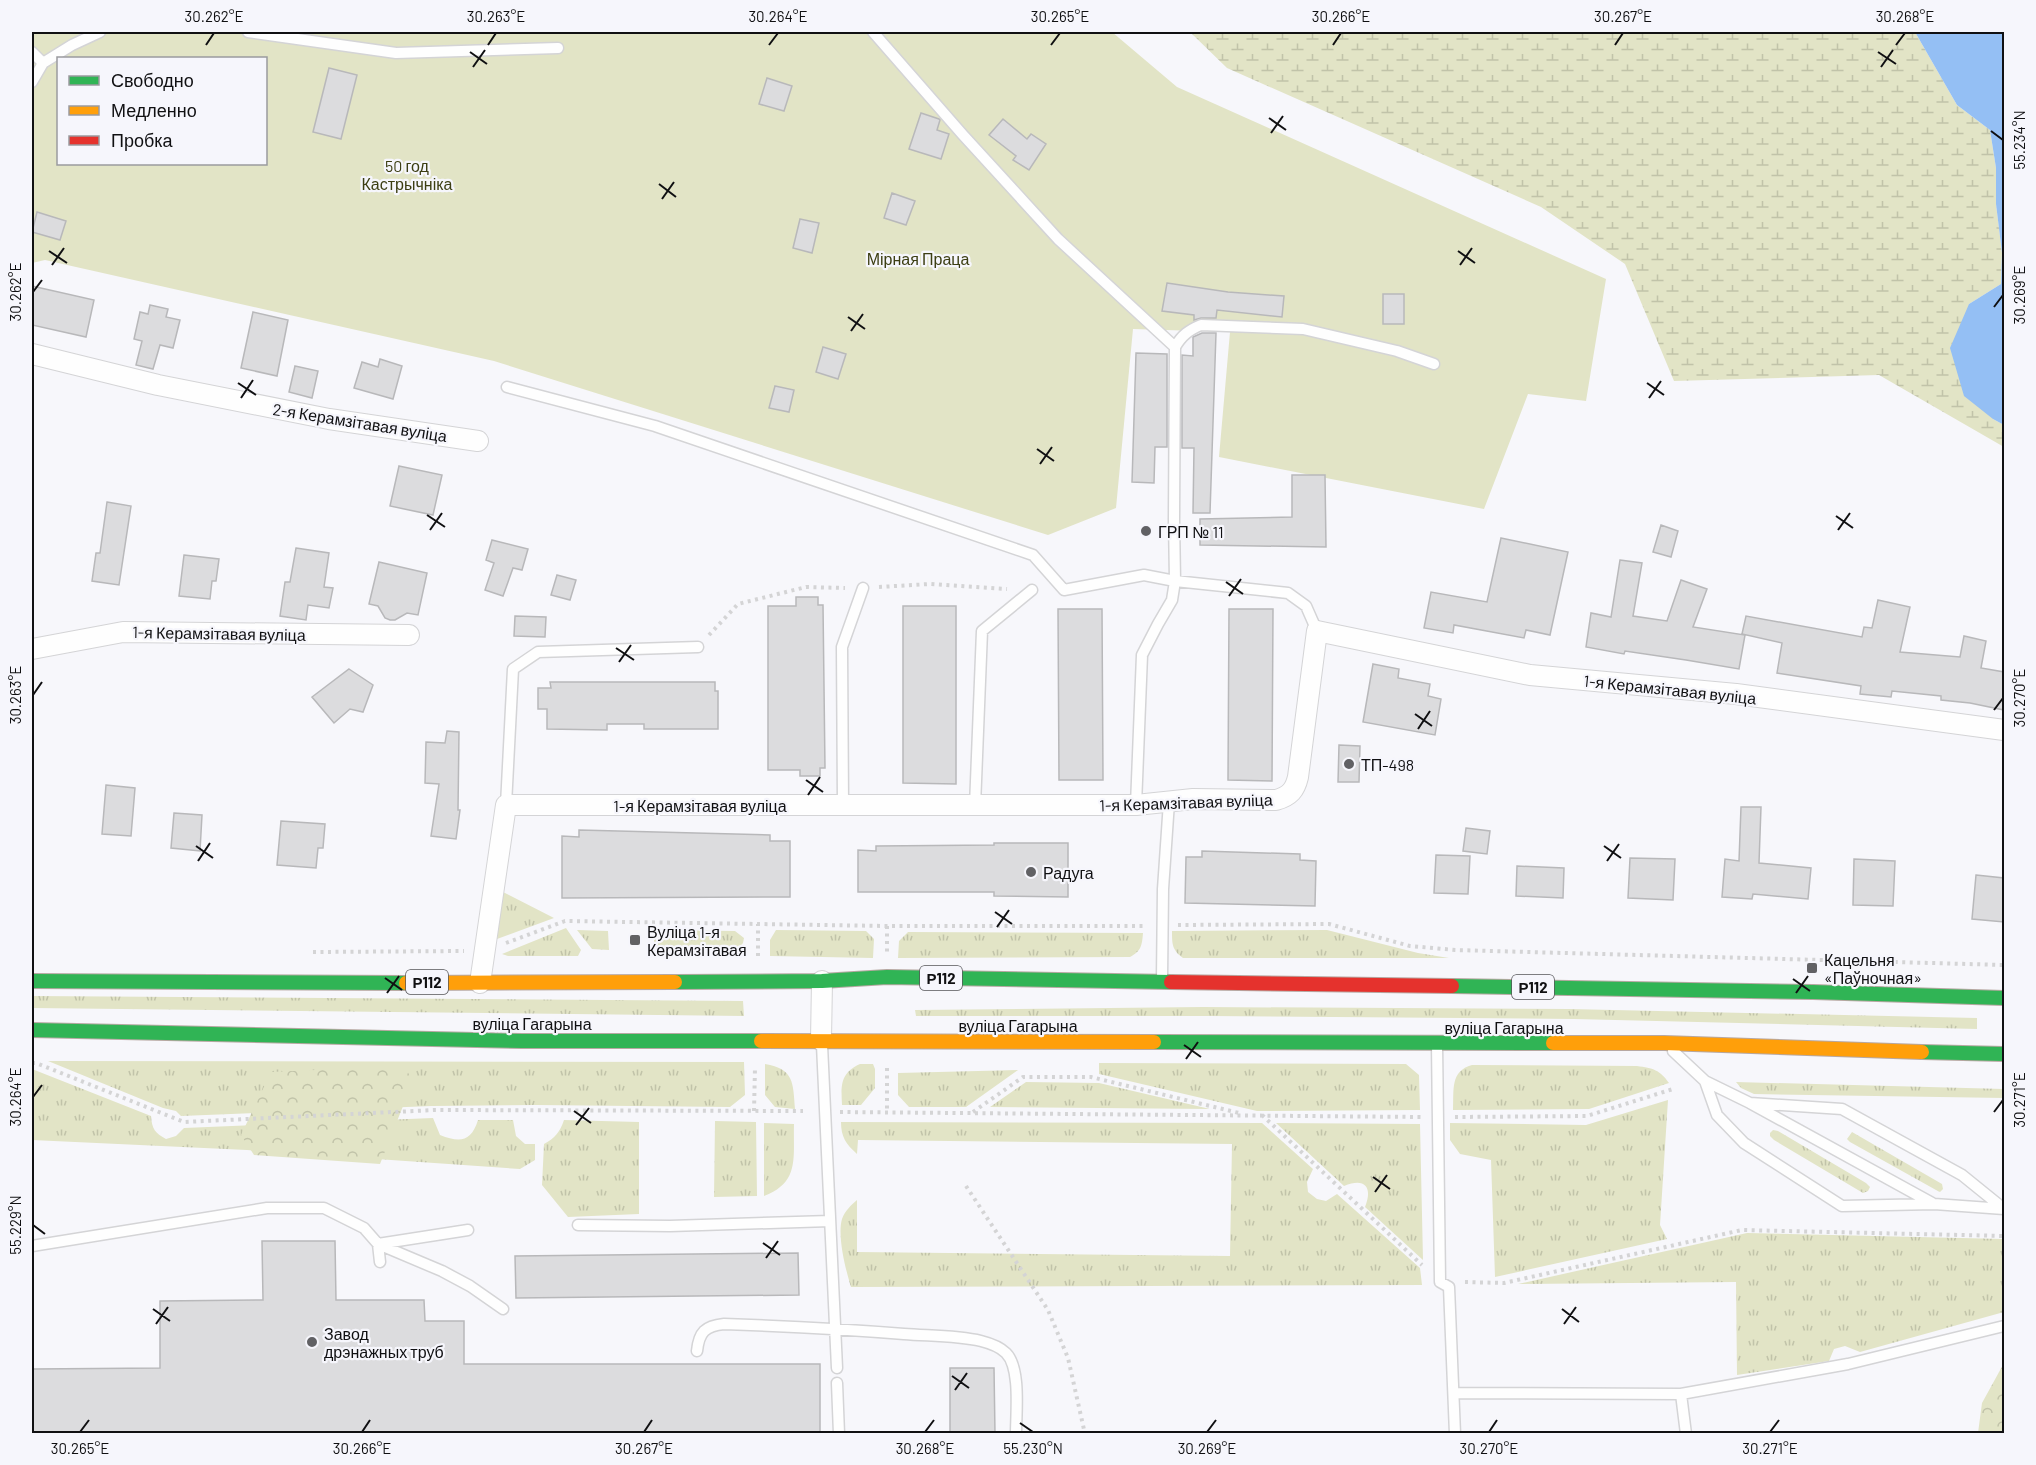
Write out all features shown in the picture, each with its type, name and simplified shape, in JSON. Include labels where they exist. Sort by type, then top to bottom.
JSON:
[{"type":"main road","name":"Р112","points":[[32,981],[480,983],[822,981],[888,977],[1813,992],[2004,998]]},
{"type":"main road","name":"вуліца Гагарына","points":[[32,1030],[522,1041],[1664,1043],[2004,1054]]},
{"type":"street","name":"2-я Керамзітавая вуліца","points":[[32,354],[158,385],[329,419],[478,441]]},
{"type":"street","name":"1-я Керамзітавая вуліца","points":[[506,805],[1136,805],[1193,799],[1276,800],[1292,792],[1298,777],[1317,631],[1530,675],[1736,694],[2004,730]]},
{"type":"street","name":"1-я Керамзітавая вуліца","points":[[32,649],[123,632],[409,635]]},
{"type":"street","points":[[480,983],[506,805]]},
{"type":"street","points":[[821,1041],[822,981]]},
{"type":"lane","points":[[32,82],[43,63],[72,45],[100,32]]},
{"type":"lane","points":[[248,32],[396,53],[558,48]]},
{"type":"lane","points":[[873,32],[1058,239],[1175,347]]},
{"type":"lane","points":[[32,52],[43,63]]},
{"type":"lane","points":[[1136,805],[1142,655],[1172,600],[1175,581],[1175,347],[1186,333],[1201,325],[1303,329],[1397,351],[1434,364]]},
{"type":"lane","points":[[507,387],[655,426],[1033,555],[1064,590],[1144,575],[1175,581],[1288,593],[1306,606],[1317,631]]},
{"type":"lane","points":[[843,805],[842,647],[863,588]]},
{"type":"lane","points":[[975,806],[982,631],[1032,590]]},
{"type":"lane","points":[[506,805],[513,669],[538,652],[698,646]]},
{"type":"lane","points":[[1161,980],[1163,889],[1169,802]]},
{"type":"lane","points":[[821,1041],[837,1368]]},
{"type":"lane","points":[[1437,1043],[1440,1282],[1449,1287],[1455,1434]]},
{"type":"lane","points":[[1664,1043],[1705,1081],[1750,1103],[1934,1204]]},
{"type":"lane","points":[[1705,1081],[1717,1115],[1744,1143],[1842,1206],[1934,1204],[2004,1209]]},
{"type":"lane","points":[[1750,1103],[1842,1109],[1962,1175],[2004,1209]]},
{"type":"lane","points":[[32,1246],[267,1208],[324,1208],[364,1228],[378,1244],[442,1270],[503,1309]]},
{"type":"lane","points":[[578,1225],[670,1226],[830,1221]]},
{"type":"lane","points":[[378,1244],[468,1230]]},
{"type":"lane","points":[[378,1244],[380,1262]]},
{"type":"lane","points":[[697,1352],[700,1335],[713,1325],[724,1323],[835,1328],[982,1341],[1006,1353],[1012,1362],[1016,1434]]},
{"type":"lane","points":[[1454,1393],[1681,1394],[1848,1364],[2004,1326]]},
{"type":"lane","points":[[837,1383],[839,1434]]},
{"type":"lane","points":[[1681,1394],[1686,1434]]},
{"type":"path","points":[[308,952],[485,950],[565,921],[887,926],[1329,924],[1410,946],[1455,950],[2004,965]]},
{"type":"path","points":[[758,924],[758,960]]},
{"type":"path","points":[[887,926],[887,959]]},
{"type":"path","points":[[754,1111],[756,1058]]},
{"type":"path","points":[[887,1060],[887,1112]]},
{"type":"path","points":[[32,1063],[184,1122],[435,1110],[803,1111]]},
{"type":"path","points":[[973,1113],[1023,1077],[1091,1077],[1245,1115]]},
{"type":"path","points":[[837,1112],[1587,1116],[1673,1089]]},
{"type":"path","points":[[1262,1115],[1440,1282],[1504,1283],[1742,1230],[2004,1236]]},
{"type":"path","points":[[966,1186],[1048,1310],[1068,1358],[1085,1434]]},
{"type":"green space","name":"Мірная Праца","points":[[32,32],[1112,32],[1177,87],[1606,279],[1586,401],[1528,394],[1484,509],[1219,457],[1230,332],[1133,329],[1116,508],[1048,535],[494,361],[45,260],[32,263]]},
{"type":"green space","points":[[1190,32],[1915,32],[1957,105],[1990,130],[1996,168],[1996,204],[2002,253],[2001,284],[1969,304],[1993,419],[2004,425],[2004,447],[1879,375],[1674,381],[1625,264],[1541,207],[1227,68]]},
{"type":"green space","points":[[503,892],[554,918],[497,939]]},
{"type":"green space","points":[[566,928],[581,950],[578,956],[508,956],[502,954]]},
{"type":"green space","points":[[577,930],[608,931],[609,950],[592,949]]},
{"type":"green space","points":[[654,930],[735,931],[744,938],[739,948],[654,949]]},
{"type":"green space","points":[[776,930],[866,931],[874,939],[873,958],[770,956],[770,940]]},
{"type":"green space","points":[[1327,930],[1418,953],[1449,958],[1183,958],[1173,946],[1172,940],[1172,931]]},
{"type":"green space","points":[[908,932],[1143,933],[1140,948],[1130,957],[898,958],[899,941]]},
{"type":"green space","points":[[32,996],[743,1001],[744,1016],[32,1008]]},
{"type":"green space","points":[[1203,1007],[1569,1009],[1977,1018],[1977,1029],[1574,1019],[916,1016],[915,1010]]},
{"type":"green space","points":[[48,1061],[744,1062],[745,1095],[730,1107],[432,1106],[181,1116],[176,1111],[163,1108]]},
{"type":"green space","points":[[1099,1063],[1406,1064],[1419,1075],[1420,1110],[1257,1111],[1099,1074]]},
{"type":"green space","points":[[765,1064],[775,1066],[787,1073],[794,1091],[795,1109],[775,1107],[765,1095]]},
{"type":"green space","points":[[860,1064],[873,1064],[875,1088],[861,1105],[842,1105],[845,1076]]},
{"type":"green space","points":[[1472,1065],[1637,1066],[1656,1070],[1669,1083],[1589,1109],[1453,1110],[1457,1077],[1465,1068]]},
{"type":"green space","points":[[404,1066],[413,1081],[380,1164],[254,1155],[241,1135],[271,1072]]},
{"type":"green space","points":[[32,1069],[151,1116],[155,1130],[166,1139],[176,1136],[184,1128],[433,1118],[440,1135],[459,1140],[472,1133],[478,1120],[513,1120],[516,1136],[525,1144],[535,1144],[535,1160],[520,1169],[247,1150],[32,1140]]},
{"type":"green space","points":[[1018,1070],[966,1107],[909,1107],[898,1095],[898,1073]]},
{"type":"green space","points":[[1026,1082],[1099,1083],[1210,1109],[990,1107]]},
{"type":"green space","points":[[1736,1082],[2004,1089],[2004,1098],[1754,1094],[1741,1088]]},
{"type":"green space","points":[[1668,1100],[1660,1225],[1667,1239],[1495,1277],[1491,1160],[1460,1154],[1450,1140],[1450,1123],[1586,1125]]},
{"type":"green space","points":[[564,1120],[639,1122],[639,1214],[568,1217],[542,1185],[544,1144],[557,1134]]},
{"type":"green space","points":[[715,1121],[756,1122],[757,1196],[714,1197]]},
{"type":"green space","points":[[841,1122],[1262,1123],[1313,1169],[1307,1182],[1308,1192],[1317,1199],[1326,1201],[1337,1194],[1420,1268],[1422,1285],[851,1287],[843,1253],[841,1226],[845,1213],[857,1200],[857,1252],[1230,1256],[1232,1144],[858,1140],[857,1154],[845,1140]]},
{"type":"green space","points":[[764,1123],[794,1124],[794,1158],[784,1184],[764,1196]]},
{"type":"green space","points":[[1276,1123],[1420,1124],[1423,1260],[1365,1207],[1368,1194],[1362,1183],[1351,1183],[1344,1186]]},
{"type":"green space","points":[[1773,1130],[1866,1183],[1870,1187],[1868,1191],[1863,1193],[1774,1140],[1770,1136]]},
{"type":"green space","points":[[1852,1132],[1942,1184],[1943,1189],[1940,1192],[1936,1190],[1850,1142],[1847,1139]]},
{"type":"green space","points":[[1747,1233],[2004,1239],[2004,1312],[1860,1352],[1845,1346],[1834,1349],[1829,1361],[1737,1375],[1736,1282],[1518,1284]]},
{"type":"green space","points":[[2004,1363],[2004,1433],[1978,1433],[1982,1403]]},
{"type":"water","points":[[1915,32],[2004,32],[2004,425],[1964,396],[1950,348],[1969,304],[2001,284],[2002,253],[1996,204],[1996,168],[1990,130],[1957,105]]},
{"type":"building","points":[[329,68],[357,75],[341,139],[313,132]]},
{"type":"building","points":[[767,78],[792,86],[784,111],[759,104]]},
{"type":"building","points":[[921,113],[939,119],[937,130],[949,134],[941,159],[909,149]]},
{"type":"building","points":[[1003,119],[1027,139],[1031,134],[1046,144],[1029,170],[1013,160],[1016,156],[989,135]]},
{"type":"building","points":[[892,193],[915,201],[906,225],[884,218]]},
{"type":"building","points":[[37,212],[66,221],[60,240],[32,232]]},
{"type":"building","points":[[800,219],[819,223],[812,253],[793,248]]},
{"type":"building","points":[[1167,283],[1228,292],[1284,296],[1282,317],[1217,310],[1216,318],[1194,320],[1194,315],[1162,311]]},
{"type":"building","points":[[32,286],[94,300],[86,337],[32,325]]},
{"type":"building","points":[[1383,294],[1404,294],[1404,324],[1383,324]]},
{"type":"building","points":[[150,305],[168,309],[166,317],[180,320],[173,348],[160,345],[153,369],[136,365],[142,341],[134,339],[140,312],[148,314]]},
{"type":"building","points":[[253,312],[288,320],[277,376],[241,368]]},
{"type":"building","points":[[1202,333],[1216,333],[1210,513],[1193,513],[1194,448],[1182,448],[1182,355],[1193,356],[1193,337]]},
{"type":"building","points":[[823,347],[846,354],[838,379],[816,372]]},
{"type":"building","points":[[1136,353],[1167,354],[1167,447],[1155,447],[1154,483],[1132,482]]},
{"type":"building","points":[[380,359],[402,366],[393,399],[354,388],[362,362],[378,367]]},
{"type":"building","points":[[295,366],[318,371],[312,398],[289,392]]},
{"type":"building","points":[[775,386],[794,390],[789,412],[769,408]]},
{"type":"building","points":[[399,466],[442,475],[433,515],[390,506]]},
{"type":"building","points":[[1292,475],[1325,475],[1326,547],[1200,545],[1200,519],[1292,517]]},
{"type":"building","points":[[107,502],[131,506],[119,585],[92,581],[96,553],[100,553]]},
{"type":"building","points":[[1661,525],[1678,531],[1671,557],[1653,552]]},
{"type":"building","points":[[1501,538],[1568,552],[1550,635],[1526,630],[1524,638],[1454,625],[1453,633],[1424,628],[1431,592],[1487,602]]},
{"type":"building","points":[[492,540],[528,549],[522,570],[513,568],[503,596],[485,590],[494,563],[486,560]]},
{"type":"building","points":[[296,548],[329,553],[324,587],[333,588],[329,608],[308,605],[306,620],[280,616],[285,582],[290,582]]},
{"type":"building","points":[[184,555],[219,559],[216,581],[212,581],[210,599],[179,596]]},
{"type":"building","points":[[1620,560],[1642,563],[1633,616],[1667,621],[1681,580],[1707,589],[1693,627],[1745,635],[1739,669],[1586,647],[1591,613],[1611,617]]},
{"type":"building","points":[[379,562],[427,573],[418,615],[407,613],[395,620],[390,620],[385,618],[378,606],[369,604]]},
{"type":"building","points":[[557,575],[576,580],[570,600],[551,595]]},
{"type":"building","points":[[796,597],[818,597],[818,605],[823,605],[825,768],[820,768],[820,776],[800,776],[800,770],[768,770],[768,606],[796,606]]},
{"type":"building","points":[[1878,600],[1910,607],[1900,652],[1960,657],[1964,636],[1986,641],[1981,668],[2004,672],[2004,710],[1941,700],[1941,696],[1892,691],[1891,697],[1860,694],[1861,686],[1777,673],[1782,643],[1742,634],[1746,616],[1862,637],[1864,627],[1872,628]]},
{"type":"building","points":[[903,606],[956,606],[956,784],[903,783]]},
{"type":"building","points":[[1058,609],[1102,609],[1103,780],[1059,780]]},
{"type":"building","points":[[1229,609],[1273,609],[1272,781],[1228,780]]},
{"type":"building","points":[[515,616],[546,617],[545,637],[514,636]]},
{"type":"building","points":[[1373,664],[1399,669],[1398,678],[1430,684],[1428,696],[1441,699],[1435,735],[1363,722]]},
{"type":"building","points":[[349,669],[373,685],[363,712],[350,709],[334,723],[312,697]]},
{"type":"building","points":[[550,682],[715,682],[715,691],[718,691],[718,729],[644,729],[644,724],[607,724],[607,730],[547,729],[547,709],[538,709],[538,688],[551,688]]},
{"type":"building","points":[[447,731],[459,732],[458,810],[460,810],[456,839],[431,836],[439,784],[425,783],[426,742],[445,743]]},
{"type":"building","name":"ТП-498","points":[[1339,745],[1360,746],[1359,782],[1338,782]]},
{"type":"building","points":[[106,785],[135,788],[131,836],[102,834]]},
{"type":"building","points":[[1741,807],[1761,807],[1759,863],[1811,868],[1808,899],[1753,894],[1752,899],[1722,897],[1725,859],[1739,861]]},
{"type":"building","points":[[174,813],[202,815],[200,851],[171,848]]},
{"type":"building","points":[[281,821],[325,824],[323,848],[318,848],[316,868],[277,865]]},
{"type":"building","points":[[1466,828],[1490,831],[1487,854],[1463,851]]},
{"type":"building","points":[[579,830],[770,835],[770,841],[790,841],[790,897],[562,898],[562,836],[579,837]]},
{"type":"building","points":[[994,843],[1068,843],[1068,897],[994,896],[994,892],[858,892],[858,850],[876,851],[876,846],[994,845]]},
{"type":"building","points":[[1202,851],[1300,854],[1300,860],[1316,861],[1315,906],[1185,903],[1186,857],[1202,857]]},
{"type":"building","points":[[1436,855],[1470,856],[1468,894],[1434,893]]},
{"type":"building","points":[[1630,858],[1675,859],[1673,900],[1628,898]]},
{"type":"building","points":[[1854,859],[1895,861],[1893,906],[1853,905]]},
{"type":"building","points":[[1517,866],[1564,868],[1563,898],[1516,896]]},
{"type":"building","points":[[1976,875],[2004,878],[2004,922],[1972,919]]},
{"type":"building","name":"Завод дрэнажных труб","points":[[262,1241],[335,1241],[336,1300],[424,1300],[425,1321],[464,1321],[464,1364],[820,1364],[820,1434],[32,1434],[32,1369],[160,1368],[160,1301],[263,1300]]},
{"type":"building","points":[[798,1253],[799,1295],[516,1298],[515,1256]]},
{"type":"building","points":[[950,1368],[994,1368],[995,1434],[950,1434]]},
{"type":"traffic: fast","points":[[675,982],[822,981],[887,977],[1171,982]]},
{"type":"traffic: fast","points":[[32,981],[406,983]]},
{"type":"traffic: fast","points":[[1452,986],[1813,992],[2004,998]]},
{"type":"traffic: fast","points":[[32,1030],[522,1041],[761,1041]]},
{"type":"traffic: fast","points":[[1154,1042],[1553,1043]]},
{"type":"traffic: fast","points":[[1922,1052],[2004,1054]]},
{"type":"traffic: slow","points":[[406,983],[675,982]]},
{"type":"traffic: slow","points":[[761,1041],[1154,1042]]},
{"type":"traffic: slow","points":[[1553,1043],[1664,1043],[1922,1052]]},
{"type":"traffic: jam","points":[[1171,982],[1452,986]]},
{"type":"place","name":"ГРП № 11","points":[[1146,531]]},
{"type":"place","name":"ТП-498","points":[[1349,764]]},
{"type":"place","name":"Радуга","points":[[1031,872]]},
{"type":"place","name":"Вуліца 1-я Керамзітавая","points":[[635,940]]},
{"type":"place","name":"Кацельня «Паўночная»","points":[[1812,968]]},
{"type":"place","name":"Завод дрэнажных труб","points":[[312,1342]]},
{"type":"park label","name":"50 год Кастрычніка","points":[[407,174]]}]
